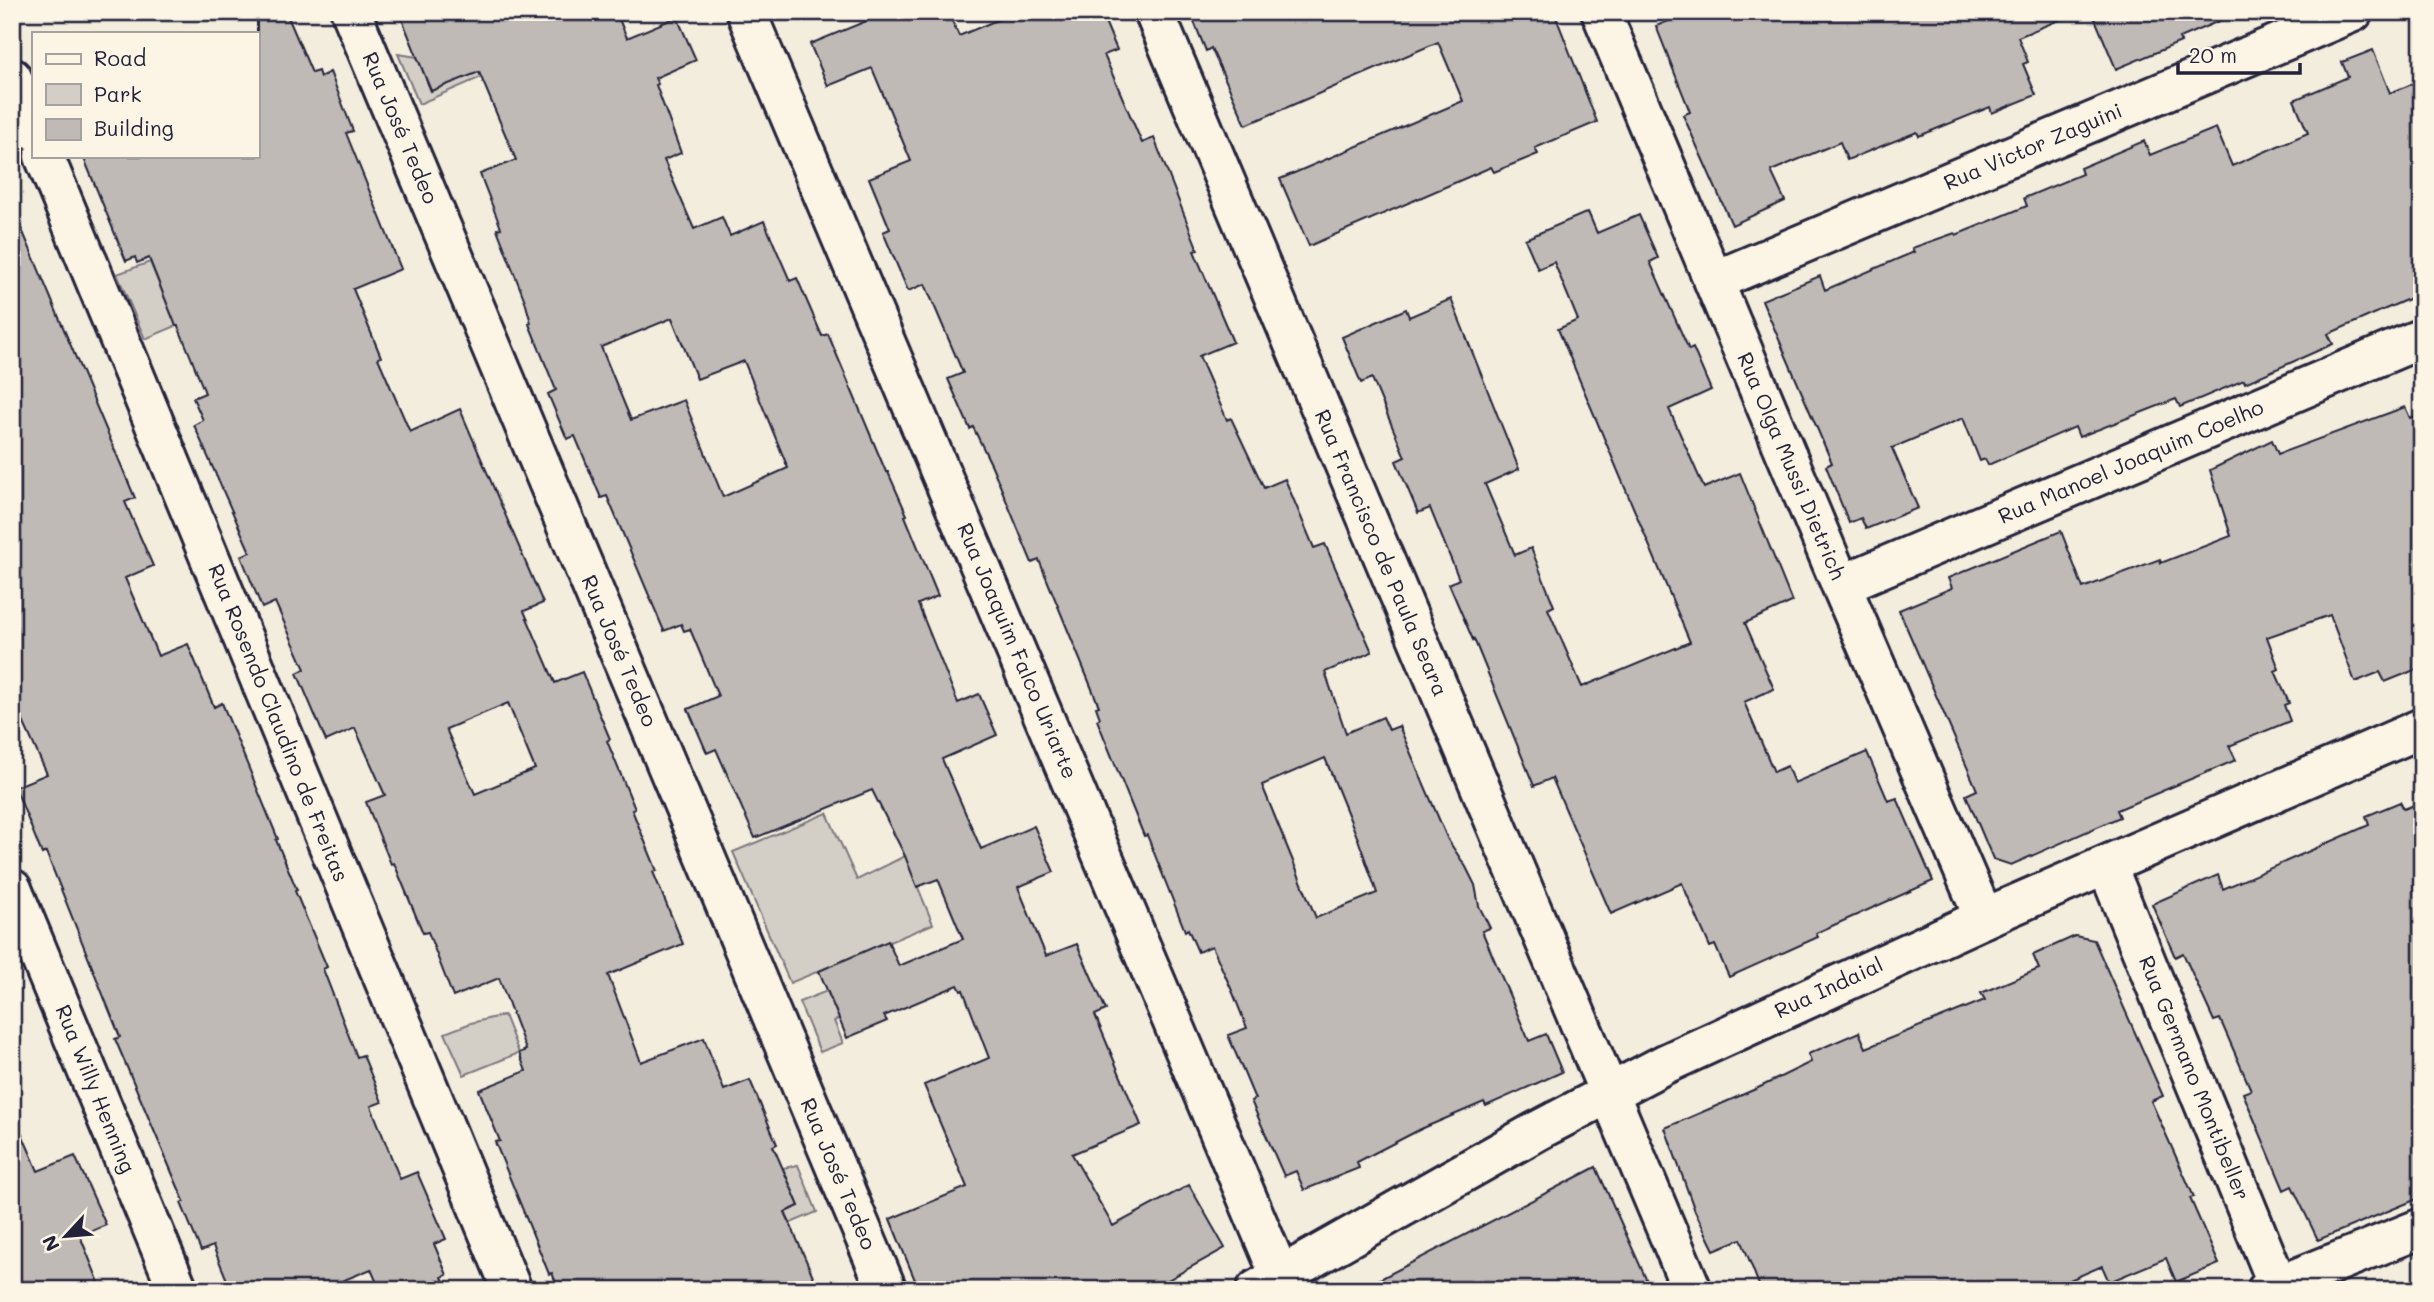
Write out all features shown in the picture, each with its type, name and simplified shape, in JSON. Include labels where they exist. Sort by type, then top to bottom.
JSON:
[{"type":"street","name":"Rua José Tedeo","points":[[351,12],[887,1290]]},
{"type":"street","name":"Rua Joaquim Falco Uriarte","points":[[746,12],[1275,1285]]},
{"type":"street","name":"Rua Francisco de Paula Seara","points":[[1154,12],[1692,1290]]},
{"type":"street","name":"Rua Olga Mussi Dietrich","points":[[1601,12],[1984,918]]},
{"type":"street","name":"Rua Victor Zaguini","points":[[1714,281],[2353,12]]},
{"type":"street","points":[[12,78],[32,127]]},
{"type":"street","name":"Rua Rosendo Claudino de Freitas","points":[[45,158],[512,1290]]},
{"type":"street","name":"Rua Manoel Joaquim Coelho","points":[[1841,585],[2422,338]]},
{"type":"street","name":"Rua Indaial","points":[[1275,1285],[1537,1131],[1665,1064],[1984,918],[2422,728]]},
{"type":"street","name":"Rua Germano Montibeller","points":[[2108,866],[2275,1288]]},
{"type":"street","name":"Rua Willy Henning","points":[[12,889],[178,1290]]},
{"type":"street","points":[[2275,1288],[2422,1228]]},
{"type":"green space","points":[[398,54],[417,57],[431,91],[497,64],[498,70],[419,104]]},
{"type":"green space","points":[[150,262],[176,326],[145,339],[117,274]]},
{"type":"green space","points":[[827,813],[857,880],[905,856],[933,924],[790,983],[733,852]]},
{"type":"green space","points":[[827,991],[839,1019],[834,1021],[843,1043],[820,1052],[799,1002]]},
{"type":"green space","points":[[504,1015],[519,1053],[464,1075],[445,1033]]},
{"type":"green space","points":[[798,1165],[817,1212],[743,1243],[738,1232],[799,1206],[783,1168]]},
{"type":"building","points":[[257,12],[286,12],[312,73],[318,71],[320,77],[330,72],[353,131],[346,133],[401,269],[353,289],[381,357],[378,358],[410,432],[460,409],[543,603],[524,611],[555,683],[582,672],[610,739],[607,741],[657,871],[653,872],[683,944],[608,975],[641,1062],[704,1038],[724,1090],[750,1080],[777,1144],[773,1146],[799,1206],[785,1212],[819,1290],[559,1290],[552,1273],[549,1274],[495,1142],[500,1141],[479,1090],[526,1071],[519,1053],[526,1050],[499,978],[453,997],[428,932],[423,933],[366,802],[385,795],[355,728],[326,741],[297,673],[305,669],[275,602],[262,608],[241,556],[250,552],[194,425],[203,420],[193,398],[205,393],[149,258],[137,263],[135,257],[126,261],[84,158],[259,158]],"holes":[[[508,703],[535,769],[475,794],[446,729]]]},
{"type":"building","points":[[399,12],[616,12],[627,38],[677,17],[696,60],[655,78],[681,153],[664,160],[694,229],[722,217],[730,236],[764,221],[790,281],[797,278],[822,336],[828,334],[907,515],[905,516],[938,596],[918,604],[958,703],[979,694],[997,735],[942,759],[981,849],[1034,826],[1054,872],[1018,887],[1046,956],[1077,944],[1106,1010],[1095,1015],[1141,1125],[1072,1154],[1113,1226],[1189,1185],[1225,1248],[1150,1290],[919,1290],[890,1219],[967,1187],[924,1085],[989,1058],[963,990],[961,991],[958,985],[884,1016],[887,1021],[847,1038],[819,971],[888,941],[899,966],[963,939],[938,879],[917,887],[905,856],[872,790],[755,838],[716,749],[707,753],[688,709],[718,696],[690,629],[684,631],[681,624],[664,631],[607,496],[601,498],[575,436],[567,439],[548,394],[556,390],[529,324],[531,323],[525,301],[497,229],[501,228],[480,174],[516,160],[479,72],[431,91]],"holes":[[[672,318],[697,379],[744,361],[788,468],[723,497],[684,400],[631,420],[601,347]]]},
{"type":"building","points":[[867,12],[948,12],[959,36],[1016,12],[1101,12],[1117,50],[1104,55],[1142,143],[1154,138],[1198,250],[1194,251],[1233,342],[1199,356],[1227,420],[1231,418],[1264,488],[1285,479],[1314,548],[1325,544],[1372,652],[1325,672],[1346,733],[1383,717],[1389,730],[1399,726],[1448,840],[1475,885],[1479,906],[1490,928],[1482,931],[1529,1041],[1546,1034],[1562,1072],[1486,1106],[1484,1102],[1421,1129],[1357,1162],[1359,1168],[1304,1190],[1296,1171],[1284,1176],[1251,1101],[1255,1099],[1228,1035],[1247,1028],[1233,993],[1212,946],[1198,952],[1188,929],[1185,931],[1097,720],[1100,718],[1096,707],[1099,706],[1039,560],[1032,563],[992,466],[973,427],[970,429],[948,379],[963,373],[925,284],[908,291],[883,232],[890,229],[869,178],[911,161],[872,68],[828,86],[810,44],[869,20]],"holes":[[[1325,758],[1377,893],[1316,918],[1262,785]]]},
{"type":"building","points":[[1190,12],[1554,12],[1597,122],[1535,148],[1538,154],[1494,172],[1491,167],[1309,246],[1280,179],[1463,101],[1438,42],[1246,125],[1211,48],[1206,51]]},
{"type":"building","points":[[1691,12],[2076,13],[2018,37],[2028,62],[2023,64],[2036,95],[1992,113],[1990,107],[1919,136],[1917,132],[1847,160],[1840,142],[1771,171],[1785,201],[1732,225],[1683,115],[1690,112],[1656,26]]},
{"type":"building","points":[[2092,12],[2238,13],[2179,38],[2181,42],[2116,69]]},
{"type":"building","points":[[2373,50],[2390,93],[2422,80],[2422,293],[2328,334],[2333,344],[2245,383],[2244,380],[2180,407],[2176,399],[2079,437],[2075,427],[1988,465],[1985,459],[1980,461],[1963,418],[1892,448],[1918,508],[1866,529],[1861,518],[1849,523],[1826,466],[1832,463],[1762,300],[1820,276],[1825,290],[1914,252],[1912,248],[1955,233],[1956,235],[2027,206],[2024,198],[2082,174],[2080,168],[2144,141],[2150,155],[2216,128],[2232,166],[2308,133],[2294,100],[2348,77],[2342,62]]},
{"type":"building","points":[[12,206],[135,498],[125,502],[153,566],[125,578],[158,656],[188,644],[214,707],[222,703],[327,967],[323,969],[357,1057],[363,1055],[382,1102],[371,1106],[400,1179],[417,1172],[446,1239],[434,1244],[447,1275],[442,1277],[448,1290],[380,1290],[371,1269],[320,1290],[231,1290],[213,1246],[201,1251],[181,1203],[184,1201],[115,1039],[120,1037],[46,852],[42,854],[15,787],[47,774],[12,697]]},
{"type":"building","points":[[1588,212],[1597,233],[1639,215],[1658,258],[1650,262],[1689,350],[1693,348],[1711,390],[1669,409],[1704,488],[1740,473],[1792,602],[1745,623],[1774,689],[1744,702],[1774,772],[1787,766],[1794,783],[1867,752],[1888,801],[1897,798],[1933,881],[1816,933],[1818,937],[1729,977],[1715,945],[1710,947],[1682,883],[1611,914],[1552,778],[1534,786],[1449,584],[1459,579],[1430,508],[1418,513],[1396,461],[1405,457],[1372,378],[1361,383],[1342,337],[1406,309],[1409,317],[1451,299],[1519,469],[1485,484],[1515,555],[1531,548],[1554,606],[1548,609],[1582,687],[1690,642],[1558,329],[1578,320],[1554,262],[1538,269],[1525,239]]},
{"type":"building","points":[[2405,407],[2410,418],[2422,413],[2422,667],[2385,682],[2380,672],[2355,682],[2330,615],[2267,637],[2279,669],[2275,671],[2289,703],[2284,705],[2290,721],[2229,746],[2236,760],[2117,810],[2120,817],[2011,865],[1993,859],[1966,795],[1977,790],[1899,610],[1952,588],[1948,578],[2061,531],[2083,588],[2160,559],[2161,563],[2231,536],[2210,470],[2272,440],[2278,454]]},
{"type":"building","points":[[2400,802],[2404,809],[2422,802],[2422,1197],[2318,1240],[2292,1186],[2284,1190],[2243,1093],[2251,1090],[2220,1019],[2214,1021],[2183,953],[2175,957],[2152,904],[2218,875],[2223,889],[2369,825],[2366,816]]},
{"type":"building","points":[[2075,936],[2094,940],[2163,1096],[2151,1101],[2194,1197],[2190,1198],[2219,1264],[2176,1282],[2166,1258],[2109,1282],[2102,1266],[2047,1290],[1761,1290],[1741,1239],[1714,1250],[1695,1211],[1665,1128],[1811,1062],[1808,1054],[1859,1032],[1866,1048],[1985,1000],[1981,993],[2039,969],[2033,955]]},
{"type":"building","points":[[12,1111],[38,1171],[75,1156],[106,1225],[80,1236],[102,1290],[23,1290],[12,1264]]},
{"type":"building","points":[[1596,1167],[1651,1290],[1359,1290]]}]
